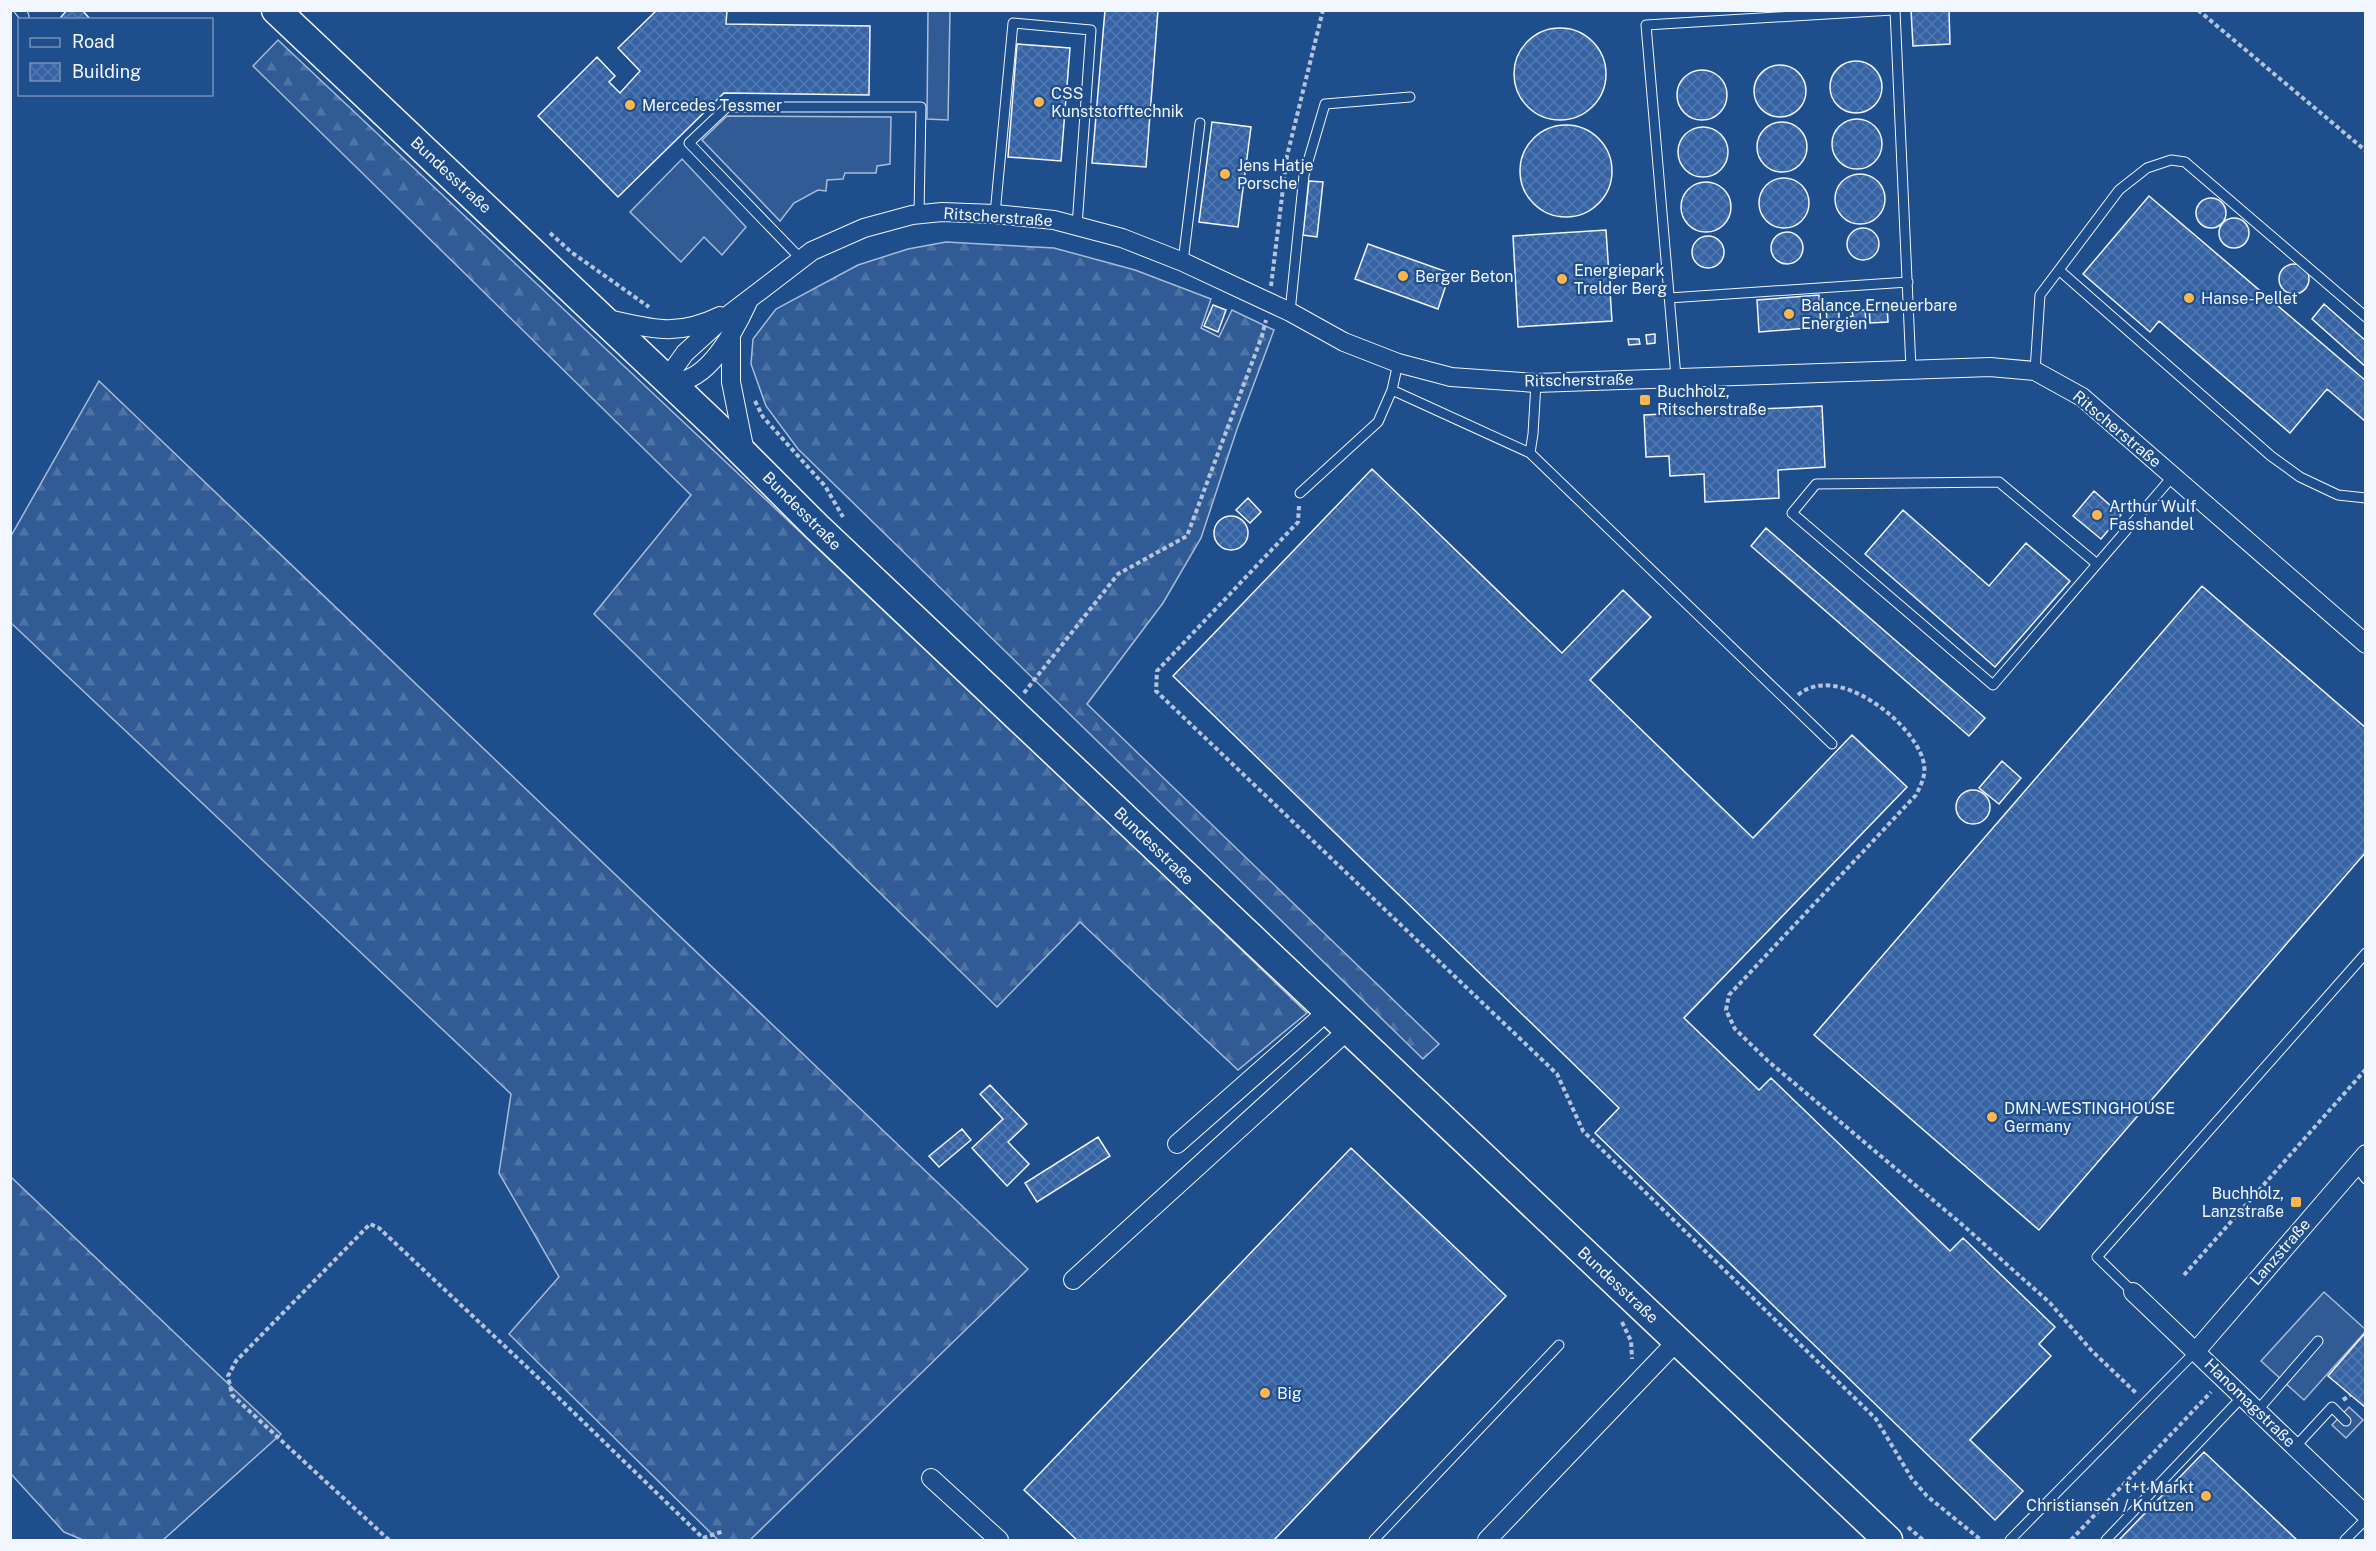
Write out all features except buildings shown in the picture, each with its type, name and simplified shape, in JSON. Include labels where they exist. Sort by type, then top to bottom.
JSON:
[{"type":"main road","name":"Bundesstraße","points":[[276,10],[670,382],[817,527],[1888,1540]]},
{"type":"street","name":"Ritscherstraße","points":[[748,302],[731,338],[702,370],[686,380],[670,382],[675,367],[685,353],[718,323],[801,260],[845,235],[919,214],[995,214],[1054,220],[1122,238],[1183,262],[1290,312],[1344,342],[1398,363],[1451,377],[1536,383],[1990,366],[2035,371],[2082,397],[2366,644]]},
{"type":"street","name":"Ritscherstraße","points":[[603,318],[659,329],[686,329],[748,302]]},
{"type":"street","name":"Ritscherstraße","points":[[731,338],[732,390],[746,455]]},
{"type":"street","points":[[1177,1144],[1328,1011]]},
{"type":"street","points":[[1073,1280],[1348,1030]]},
{"type":"street","name":"Lanzstraße","points":[[2196,1351],[2362,1166]]},
{"type":"street","name":"Hanomagstraße","points":[[2133,1292],[2366,1517]]},
{"type":"street","points":[[1487,1540],[1677,1341]]},
{"type":"street","points":[[931,1478],[999,1540]]},
{"type":"lane","points":[[1676,377],[1646,25],[1894,10],[1911,369]]},
{"type":"lane","points":[[995,214],[1013,23],[1091,30],[1077,226]]},
{"type":"lane","points":[[1290,312],[1304,175],[1325,104],[1410,97]]},
{"type":"lane","points":[[801,260],[689,143],[727,107],[921,107],[919,214]]},
{"type":"lane","points":[[1183,262],[1200,123]]},
{"type":"lane","points":[[2035,371],[2040,295],[2119,190],[2147,168],[2171,160],[2185,162],[2366,317]]},
{"type":"lane","points":[[2060,271],[2271,456],[2300,477],[2338,495],[2366,498]]},
{"type":"lane","points":[[1669,298],[1908,282]]},
{"type":"lane","points":[[1300,493],[1378,422],[1392,390],[1398,363]]},
{"type":"lane","points":[[1530,453],[1536,383]]},
{"type":"lane","points":[[1392,390],[1530,453],[1832,744]]},
{"type":"lane","points":[[2097,564],[1999,482],[1816,484],[1791,513],[1993,685],[2173,476]]},
{"type":"lane","points":[[2133,1292],[2097,1257],[2366,953]]},
{"type":"lane","points":[[2257,1411],[2318,1341]]},
{"type":"lane","points":[[1380,1538],[1559,1345]]},
{"type":"lane","points":[[2010,1540],[2196,1351]]},
{"type":"lane","points":[[2106,1540],[2243,1396]]},
{"type":"lane","points":[[2295,1447],[2332,1407],[2346,1421]]},
{"type":"lane","points":[[2345,1540],[2366,1517]]},
{"type":"path","points":[[1010,709],[1118,574],[1187,536],[1262,336],[1269,303],[1287,156],[1323,10]]},
{"type":"path","points":[[2198,10],[2366,152]]},
{"type":"path","points":[[549,232],[571,252],[652,309]]},
{"type":"path","points":[[1300,493],[1298,522],[1157,671],[1156,691],[1557,1074],[1583,1131],[1876,1419],[1912,1479],[1927,1496],[1981,1540]]},
{"type":"path","points":[[1790,703],[1806,688],[1820,686],[1840,688],[1869,697],[1915,740],[1924,761],[1924,778],[1916,795],[1729,995],[1726,1010],[1736,1029],[1768,1061],[1965,1227],[2050,1303],[2092,1351],[2145,1402]]},
{"type":"path","points":[[2184,1275],[2366,1069]]},
{"type":"path","points":[[390,1540],[232,1395],[228,1376],[236,1361],[370,1224],[379,1228],[529,1369],[703,1538],[724,1531]]},
{"type":"path","points":[[1628,1365],[1633,1358],[1631,1341],[1618,1314],[1633,1299]]},
{"type":"path","points":[[2071,1540],[2224,1379]]},
{"type":"shaded area","points":[[928,11],[950,11],[948,120],[927,119]]},
{"type":"shaded area","points":[[727,116],[891,117],[890,164],[877,166],[876,173],[845,173],[843,179],[827,180],[826,191],[818,190],[794,203],[780,221],[702,140]]},
{"type":"shaded area","points":[[682,159],[746,227],[722,255],[704,237],[681,262],[630,212]]},
{"type":"shaded area","points":[[2324,1292],[2365,1329],[2365,1332],[2304,1400],[2261,1361]]},
{"type":"shaded area","points":[[2349,1407],[2363,1420],[2346,1438],[2332,1425]]},
{"type":"green space","points":[[278,40],[1144,856],[1307,1013],[1238,1070],[1080,922],[997,1007],[594,614],[691,495],[253,66]]},
{"type":"green space","points":[[946,242],[1054,248],[1135,270],[1211,299],[1201,328],[1219,337],[1232,310],[1274,330],[1237,429],[1201,538],[1163,603],[1087,704],[1439,1044],[1423,1059],[798,449],[766,406],[751,364],[753,339],[776,309],[858,265],[908,249]]},
{"type":"green space","points":[[99,381],[1028,1269],[750,1540],[718,1540],[509,1334],[559,1277],[499,1173],[511,1094],[11,623],[11,536]]},
{"type":"green space","points":[[11,1177],[281,1434],[163,1540],[83,1540],[64,1532],[11,1474]]},
{"type":"place","name":"CSS Kunststofftechnik","points":[[1039,102]]},
{"type":"place","name":"Mercedes Tessmer","points":[[630,105]]},
{"type":"place","name":"Jens Hatje Porsche","points":[[1225,174]]},
{"type":"place","name":"Berger Beton","points":[[1403,276]]},
{"type":"place","name":"Energiepark Trelder Berg","points":[[1562,279]]},
{"type":"place","name":"Hanse-Pellet","points":[[2189,298]]},
{"type":"place","name":"Balance Erneuerbare Energien","points":[[1789,314]]},
{"type":"place","name":"Buchholz, Ritscherstraße","points":[[1645,400]]},
{"type":"place","name":"Arthur Wulf Fasshandel","points":[[2097,515]]},
{"type":"place","name":"DMN-WESTINGHOUSE Germany","points":[[1992,1117]]},
{"type":"place","name":"Buchholz, Lanzstraße","points":[[2296,1202]]},
{"type":"place","name":"Big","points":[[1265,1393]]},
{"type":"place","name":"t+t Markt Christiansen / Knutzen","points":[[2206,1496]]}]
